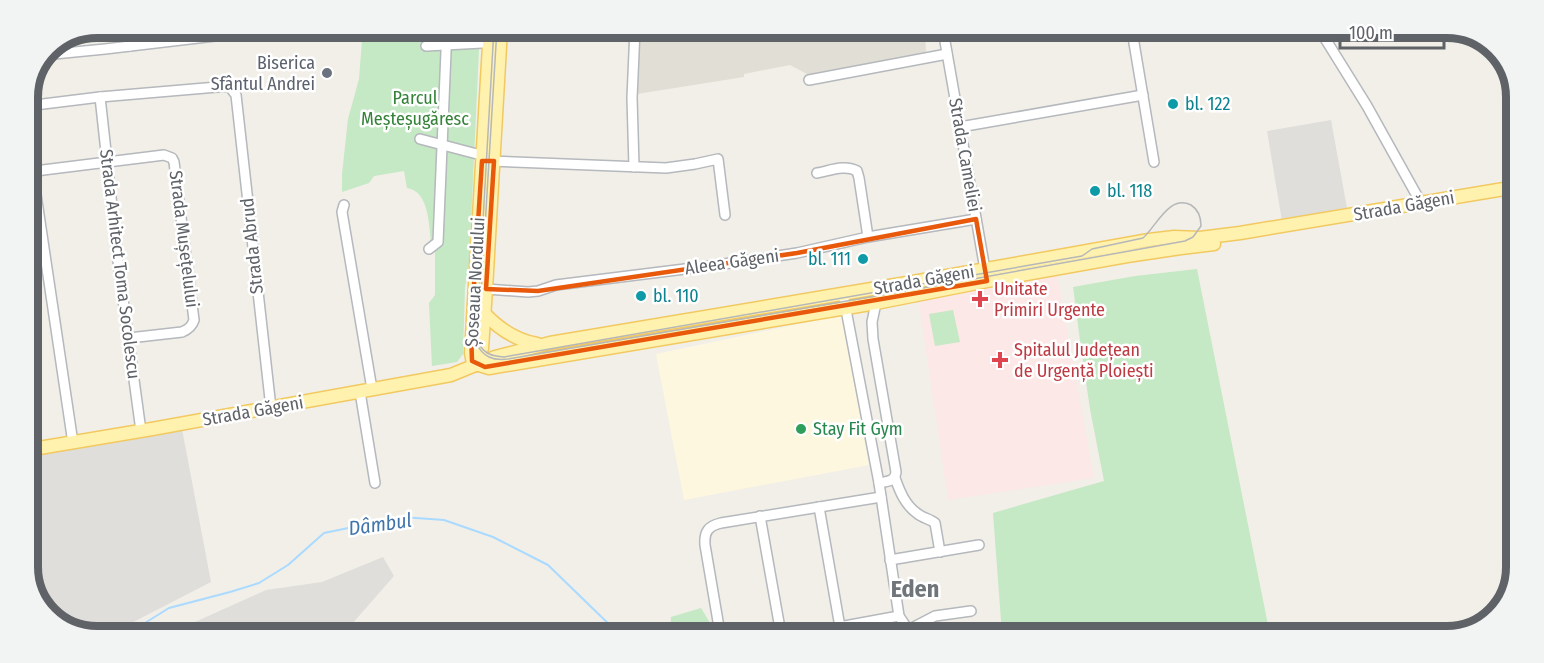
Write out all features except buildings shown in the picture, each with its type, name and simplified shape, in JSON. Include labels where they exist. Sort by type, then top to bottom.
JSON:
[{"type":"main road","name":"Șoseaua Nordului","points":[[484,159],[486,289],[481,356],[477,364],[471,358],[471,342],[484,159],[490,38]]},
{"type":"main road","name":"Șoseaua Nordului","points":[[484,159],[499,155],[500,120],[496,113],[500,38]]},
{"type":"main road","name":"Strada Găgeni","points":[[38,448],[451,375],[495,357],[550,343],[843,294],[1181,248],[1506,189]]},
{"type":"main road","name":"Strada Găgeni","points":[[1215,240],[1310,230],[1506,197]]},
{"type":"main road","name":"Strada Găgeni","points":[[477,364],[489,368],[876,303],[986,275]]},
{"type":"main road","points":[[484,313],[500,329],[518,339],[536,344],[550,343]]},
{"type":"main road","points":[[483,332],[487,343],[508,354]]},
{"type":"street","points":[[129,38],[130,46]]},
{"type":"street","points":[[56,54],[196,38]]},
{"type":"street","points":[[429,249],[438,242],[447,38]]},
{"type":"street","points":[[634,167],[632,98],[635,38]]},
{"type":"street","name":"Strada Cameliei","points":[[944,38],[986,275]]},
{"type":"street","points":[[1133,38],[1154,162]]},
{"type":"street","points":[[1325,38],[1367,106],[1421,203]]},
{"type":"street","points":[[426,46],[482,43]]},
{"type":"street","points":[[809,80],[947,54]]},
{"type":"street","name":"Strada Abrud","points":[[100,98],[229,86],[236,95],[271,408]]},
{"type":"street","points":[[960,127],[1143,95]]},
{"type":"street","points":[[38,105],[100,98]]},
{"type":"street","name":"Strada Arhitect Toma Socolescu","points":[[100,98],[106,162],[141,431]]},
{"type":"street","points":[[420,139],[484,159],[666,168],[718,159],[725,214]]},
{"type":"street","name":"Strada Mușețelului","points":[[38,172],[164,155],[168,155],[174,162],[194,314],[192,325],[182,332],[129,338]]},
{"type":"street","points":[[817,173],[844,168],[852,168],[856,171],[868,237]]},
{"type":"street","points":[[344,205],[342,212],[366,390],[375,483]]},
{"type":"street","points":[[38,212],[72,443]]},
{"type":"street","name":"Aleea Găgeni","points":[[486,289],[538,291],[556,285],[798,253],[868,237],[976,219]]},
{"type":"street","points":[[843,294],[879,483],[899,616],[905,626]]},
{"type":"street","points":[[876,303],[872,322],[873,339],[896,471],[895,478],[906,502],[916,513],[935,523],[940,552]]},
{"type":"street","points":[[863,401],[883,397]]},
{"type":"street","points":[[879,483],[895,478]]},
{"type":"street","points":[[719,626],[705,545],[706,532],[709,528],[715,524],[881,497]]},
{"type":"street","points":[[819,507],[838,626]]},
{"type":"street","points":[[760,516],[780,626]]},
{"type":"street","points":[[890,560],[979,545]]},
{"type":"street","points":[[919,626],[935,616],[971,611]]},
{"type":"street","points":[[856,626],[899,616]]},
{"type":"highlighted area","points":[[482,161],[494,161],[486,289],[538,291],[797,253],[976,219],[987,281],[485,367],[472,361],[471,331]]},
{"type":"shaded area","points":[[639,38],[925,38],[926,54],[809,75],[790,65],[744,74],[744,77],[637,94]]},
{"type":"shaded area","points":[[1331,120],[1347,208],[1282,221],[1267,131]]},
{"type":"shaded area","name":"Spitalul Județean de Urgență Ploiești","points":[[1057,274],[1094,478],[948,500],[918,297]]},
{"type":"shaded area","points":[[842,315],[869,465],[684,500],[656,354]]},
{"type":"shaded area","points":[[182,429],[211,582],[126,626],[96,626],[67,618],[45,596],[38,571],[38,454]]},
{"type":"shaded area","points":[[383,557],[394,576],[350,626],[186,626],[266,590],[322,582]]},
{"type":"green space","name":"Parcul Meșteșugăresc","points":[[362,38],[480,38],[463,354],[457,362],[432,366],[429,303],[435,295],[435,244],[431,243],[424,202],[414,190],[407,188],[404,171],[374,176],[369,183],[342,192],[348,119],[359,79]]},
{"type":"green space","points":[[1197,269],[1268,626],[1001,626],[993,513],[1104,481],[1090,409],[1073,287],[1135,276]]},
{"type":"green space","points":[[953,310],[960,342],[935,346],[929,314]]},
{"type":"green space","points":[[701,608],[712,626],[670,626],[671,617]]},
{"type":"waterway","name":"Dâmbul","points":[[140,626],[169,608],[259,583],[288,565],[324,533],[402,517],[444,520],[493,537],[548,565],[611,626]]},
{"type":"tram line","points":[[493,38],[476,343],[485,355],[493,359],[508,359],[1185,241],[1193,237],[1201,226],[1199,214],[1194,207],[1183,203],[1176,204],[1164,213],[1143,238],[1092,249],[1082,256],[504,357],[492,355],[483,350],[478,343],[496,38]]},
{"type":"place","name":"Biserica Sfântul Andrei","points":[[327,73]]},
{"type":"place","name":"bl. 122","points":[[1173,104]]},
{"type":"place","name":"bl. 118","points":[[1095,191]]},
{"type":"place","name":"bl. 111","points":[[863,259]]},
{"type":"place","name":"bl. 110","points":[[641,296]]},
{"type":"place","name":"Unitate Primiri Urgente","points":[[980,299]]},
{"type":"place","name":"Spitalul Județean de Urgență Ploiești","points":[[1000,360]]},
{"type":"place","name":"Stay Fit Gym","points":[[801,429]]},
{"type":"district","name":"Eden","points":[[915,589]]}]
